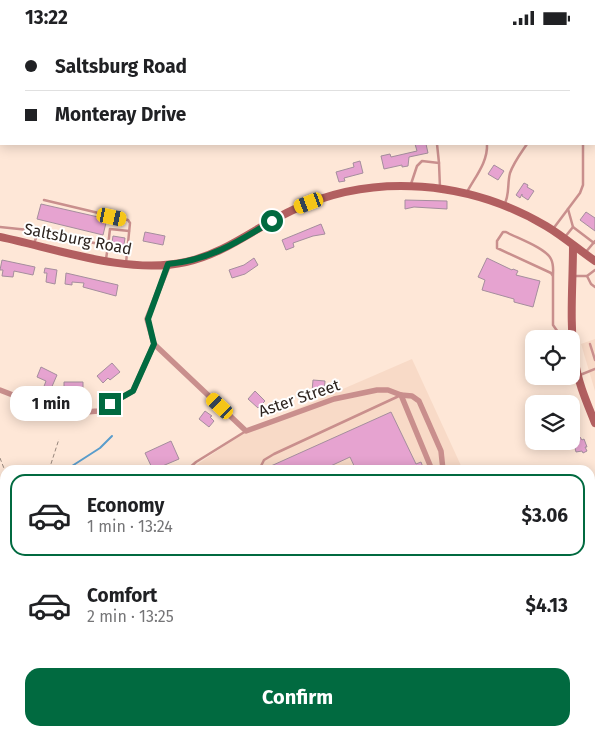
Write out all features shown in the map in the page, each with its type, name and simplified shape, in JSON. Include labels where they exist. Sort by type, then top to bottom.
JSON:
[{"type":"main road","name":"Saltsburg Road","points":[[0,237],[125,264],[184,263],[217,253],[234,245],[286,213],[309,203],[373,187],[411,185],[466,194],[503,206],[552,230],[595,261]]},
{"type":"main road","points":[[573,246],[573,330]]},
{"type":"main road","points":[[580,381],[595,423]]},
{"type":"street","points":[[0,390],[62,414],[98,411],[133,391],[154,344],[148,319],[168,264]]},
{"type":"street","name":"Aster Street","points":[[154,344],[246,431],[334,399],[377,390],[388,390],[400,395],[412,396],[419,401],[441,451],[442,465]]},
{"type":"street","points":[[400,395],[430,465]]},
{"type":"lane","points":[[438,145],[440,189]]},
{"type":"lane","points":[[466,194],[485,159],[487,145]]},
{"type":"lane","points":[[503,206],[507,199],[510,173],[526,145]]},
{"type":"lane","points":[[552,230],[580,193],[583,185],[583,145]]},
{"type":"lane","points":[[411,185],[417,166],[422,161],[440,163]]},
{"type":"lane","points":[[44,200],[128,220],[130,223],[125,264]]},
{"type":"lane","points":[[568,209],[573,227],[594,242],[584,254]]},
{"type":"lane","points":[[0,227],[38,231],[108,247]]},
{"type":"lane","points":[[564,238],[573,227]]},
{"type":"lane","points":[[106,261],[110,229],[129,231]]},
{"type":"lane","points":[[33,244],[38,231]]},
{"type":"lane","points":[[553,276],[551,273],[497,248],[497,241],[503,232],[546,252],[551,259],[553,267],[553,276],[553,325],[556,330]]},
{"type":"lane","points":[[573,276],[587,276],[595,270]]},
{"type":"lane","points":[[587,276],[595,287]]},
{"type":"lane","points":[[590,344],[595,360]]},
{"type":"lane","points":[[580,374],[595,369]]},
{"type":"lane","points":[[262,465],[264,460],[274,454],[400,395]]},
{"type":"lane","points":[[193,465],[246,431]]},
{"type":"path","points":[[51,465],[59,439]]},
{"type":"shaded area","points":[[595,339],[595,391],[581,344]]},
{"type":"shaded area","points":[[412,359],[461,465],[196,465],[246,431]]},
{"type":"building","points":[[415,145],[426,145],[428,153],[409,157],[408,166],[402,167],[402,165],[384,169],[381,156],[390,154],[391,157],[417,151]]},
{"type":"building","points":[[360,161],[363,173],[344,178],[345,181],[339,182],[336,172],[354,167],[353,163]]},
{"type":"building","points":[[494,165],[504,171],[498,180],[488,174]]},
{"type":"building","points":[[524,183],[534,191],[528,200],[522,194],[520,198],[516,195]]},
{"type":"building","points":[[405,200],[447,201],[447,209],[414,207],[405,209]]},
{"type":"building","points":[[41,204],[107,219],[103,235],[37,219]]},
{"type":"building","points":[[586,212],[595,218],[595,231],[580,220]]},
{"type":"building","points":[[321,224],[325,234],[293,243],[294,247],[286,250],[282,240]]},
{"type":"building","points":[[145,232],[165,236],[163,245],[143,241]]},
{"type":"building","points":[[113,236],[125,238],[123,251],[111,249]]},
{"type":"building","points":[[254,258],[258,265],[245,274],[232,278],[229,270],[244,265]]},
{"type":"building","points":[[487,258],[518,271],[516,275],[540,281],[533,307],[514,302],[514,299],[482,290],[485,280],[478,277]]},
{"type":"building","points":[[2,260],[35,267],[33,275],[14,271],[13,277],[2,276],[3,270],[0,270]]},
{"type":"building","points":[[45,268],[57,270],[55,284],[46,282],[47,273],[44,273]]},
{"type":"building","points":[[66,273],[118,285],[116,296],[83,287],[84,283],[72,282],[72,285],[65,284]]},
{"type":"building","points":[[112,363],[120,372],[103,383],[97,376]]},
{"type":"building","points":[[41,367],[57,375],[50,391],[43,389],[46,381],[37,377]]},
{"type":"building","points":[[313,380],[325,381],[324,393],[312,392]]},
{"type":"building","points":[[64,382],[83,382],[83,393],[64,392]]},
{"type":"building","points":[[255,391],[265,401],[258,408],[248,399]]},
{"type":"building","points":[[205,411],[212,416],[210,417],[214,421],[209,427],[199,419]]},
{"type":"building","points":[[391,412],[416,464],[421,462],[422,465],[354,465],[350,457],[333,465],[273,465]]},
{"type":"building","points":[[580,437],[582,440],[584,439],[587,451],[583,453],[582,451],[576,452],[576,450],[580,450]]},
{"type":"building","points":[[171,441],[179,459],[165,465],[151,465],[145,453]]},
{"type":"waterway","points":[[74,465],[100,448],[112,436]]},
{"type":"route","points":[[110,404],[133,391],[154,344],[148,319],[168,264],[184,263],[217,253],[234,245],[272,221]]}]
